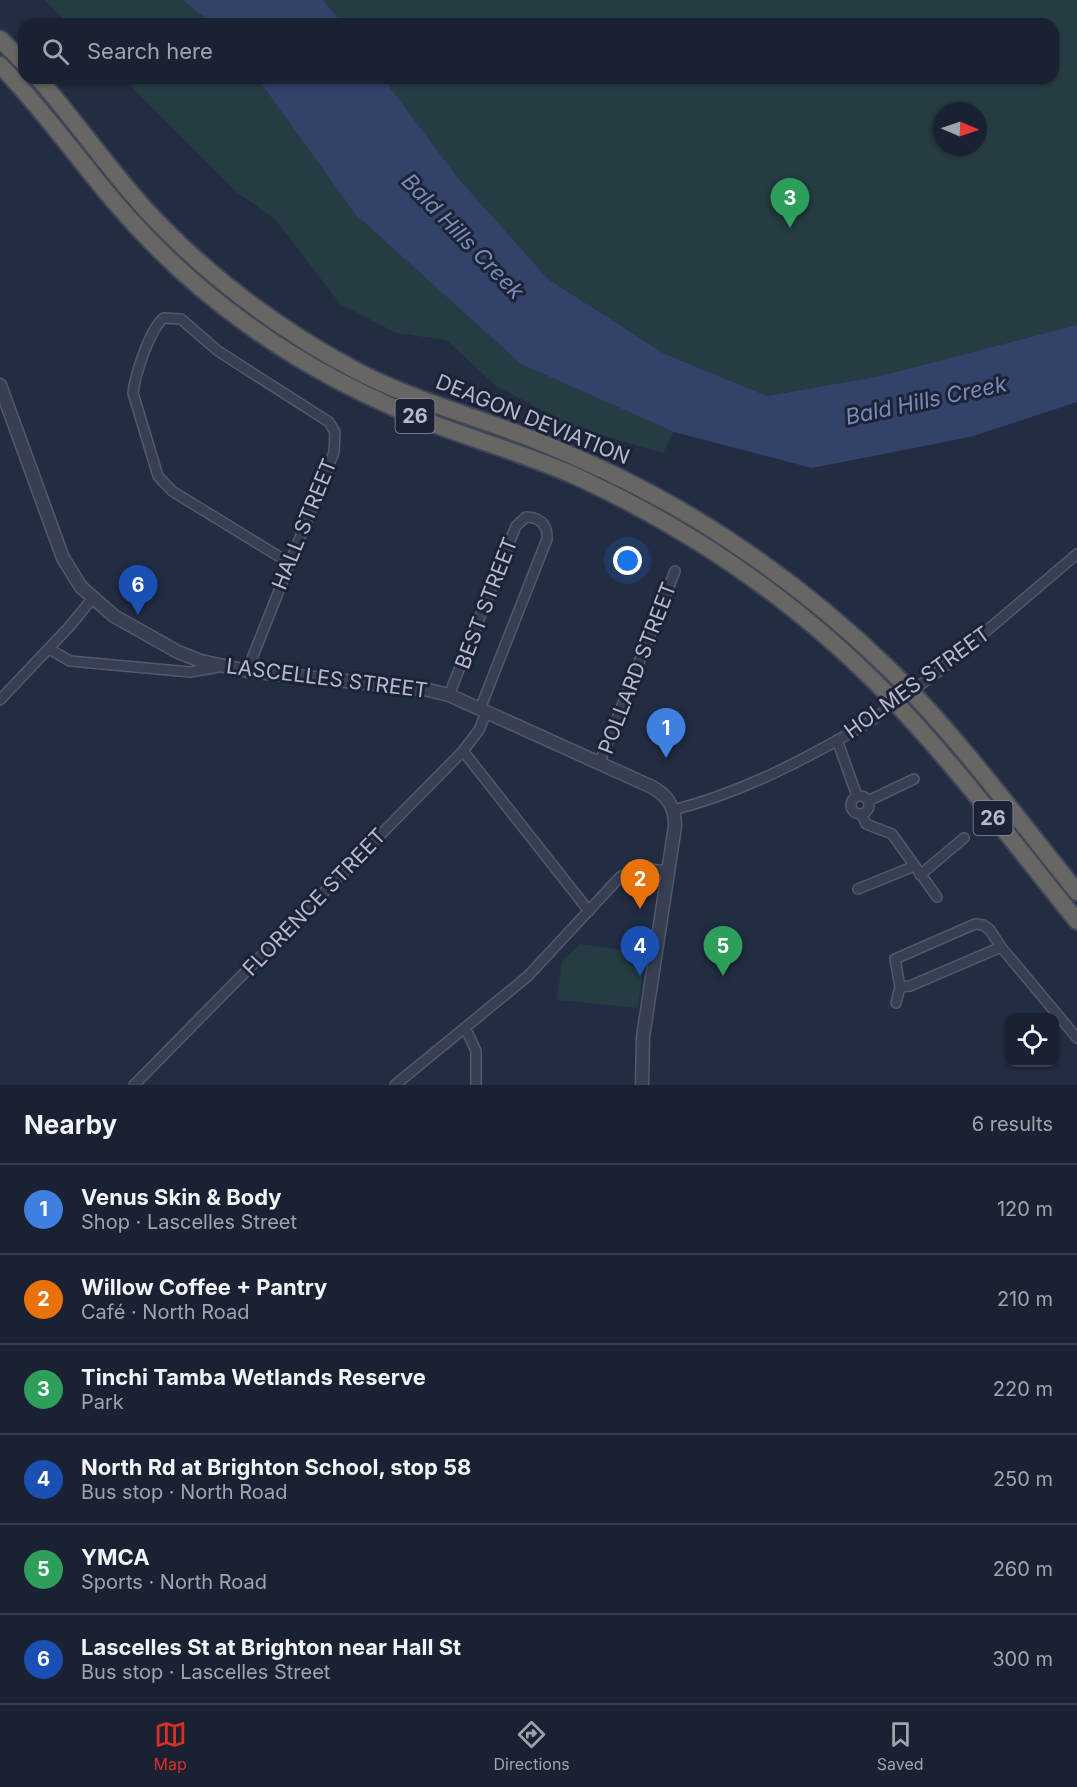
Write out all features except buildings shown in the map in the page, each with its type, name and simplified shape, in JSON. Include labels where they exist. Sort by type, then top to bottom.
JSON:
[{"type":"highway","points":[[0,39],[18,57]]},
{"type":"highway","name":"DEAGON DEVIATION","points":[[0,65],[45,114],[113,200],[159,249],[213,298],[282,348],[379,401],[583,480],[702,544],[780,598],[846,654],[908,715],[1077,921]]},
{"type":"highway","name":"DEAGON DEVIATION","points":[[43,84],[123,183],[168,232],[208,270],[277,323],[355,370],[396,389],[534,440],[630,483],[724,537],[811,600],[867,649],[921,702],[1077,892]]},
{"type":"street","name":"HALL STREET","points":[[247,671],[288,562],[334,452],[334,432],[329,422],[218,351],[181,319],[170,316],[159,321],[135,380],[133,393],[158,476],[172,490],[288,562]]},
{"type":"street","name":"LASCELLES STREET","points":[[0,386],[63,558],[92,599],[114,616],[178,652],[201,662],[247,671],[424,689],[449,695],[661,792],[668,798],[673,810]]},
{"type":"street","name":"BEST STREET","points":[[449,695],[516,526],[526,517],[539,520],[545,525],[547,538],[483,711]]},
{"type":"street","name":"HOLMES STREET","points":[[673,810],[712,798],[837,740],[871,721],[938,672],[1077,554]]},
{"type":"street","name":"POLLARD STREET","points":[[599,764],[675,572]]},
{"type":"street","points":[[0,700],[49,650],[92,599]]},
{"type":"street","points":[[49,650],[64,660],[121,666],[190,672],[225,666]]},
{"type":"street","name":"FLORENCE STREET","points":[[135,1085],[463,751],[479,730],[483,711]]},
{"type":"street","points":[[837,740],[857,796],[868,801]]},
{"type":"street","points":[[463,751],[589,911]]},
{"type":"street","points":[[868,801],[914,779]]},
{"type":"street","points":[[857,796],[852,799],[850,807],[855,813],[862,814],[868,810],[868,801]]},
{"type":"street","points":[[642,1085],[642,1044],[675,826],[673,810]]},
{"type":"street","points":[[862,814],[866,824],[892,834],[904,850],[912,867],[937,897]]},
{"type":"street","points":[[920,875],[964,838]]},
{"type":"street","points":[[858,889],[912,867]]},
{"type":"street","points":[[395,1085],[528,976],[627,872],[640,868],[668,871]]},
{"type":"street","points":[[896,1003],[900,987],[895,958],[975,924],[983,925],[990,930],[1001,947],[1077,1038]]},
{"type":"street","points":[[900,987],[918,983],[1001,947]]},
{"type":"street","points":[[466,1029],[476,1051],[476,1085]]},
{"type":"shaded area","points":[[45,0],[183,0],[205,18],[63,18]]},
{"type":"shaded area","points":[[323,0],[1077,0],[1077,325],[880,376],[767,396],[663,353],[548,279],[458,178],[388,84],[1059,84],[1059,18],[338,18]]},
{"type":"shaded area","points":[[129,84],[261,84],[356,215],[521,364],[674,432],[663,453],[576,428],[496,386],[446,340],[396,333],[340,304],[276,220],[238,193]]},
{"type":"shaded area","points":[[580,944],[645,953],[638,1008],[557,1000],[562,961]]},
{"type":"water","points":[[183,0],[323,0],[338,18],[205,18]]},
{"type":"water","name":"Bald Hills Creek","points":[[261,84],[388,84],[458,178],[548,279],[663,353],[767,396],[880,376],[1077,325],[1077,402],[970,437],[812,468],[674,432],[521,364],[356,215]]},
{"type":"place","name":"Tinchi Tamba Wetlands Reserve","points":[[790,228]]},
{"type":"place","name":"Lascelles St at Brighton near Hall St","points":[[138,615]]},
{"type":"place","name":"Venus Skin & Body","points":[[666,758]]},
{"type":"place","name":"Willow Coffee + Pantry","points":[[640,909]]},
{"type":"place","name":"North Rd at Brighton School, stop 58","points":[[640,976]]},
{"type":"place","name":"YMCA","points":[[723,976]]}]
